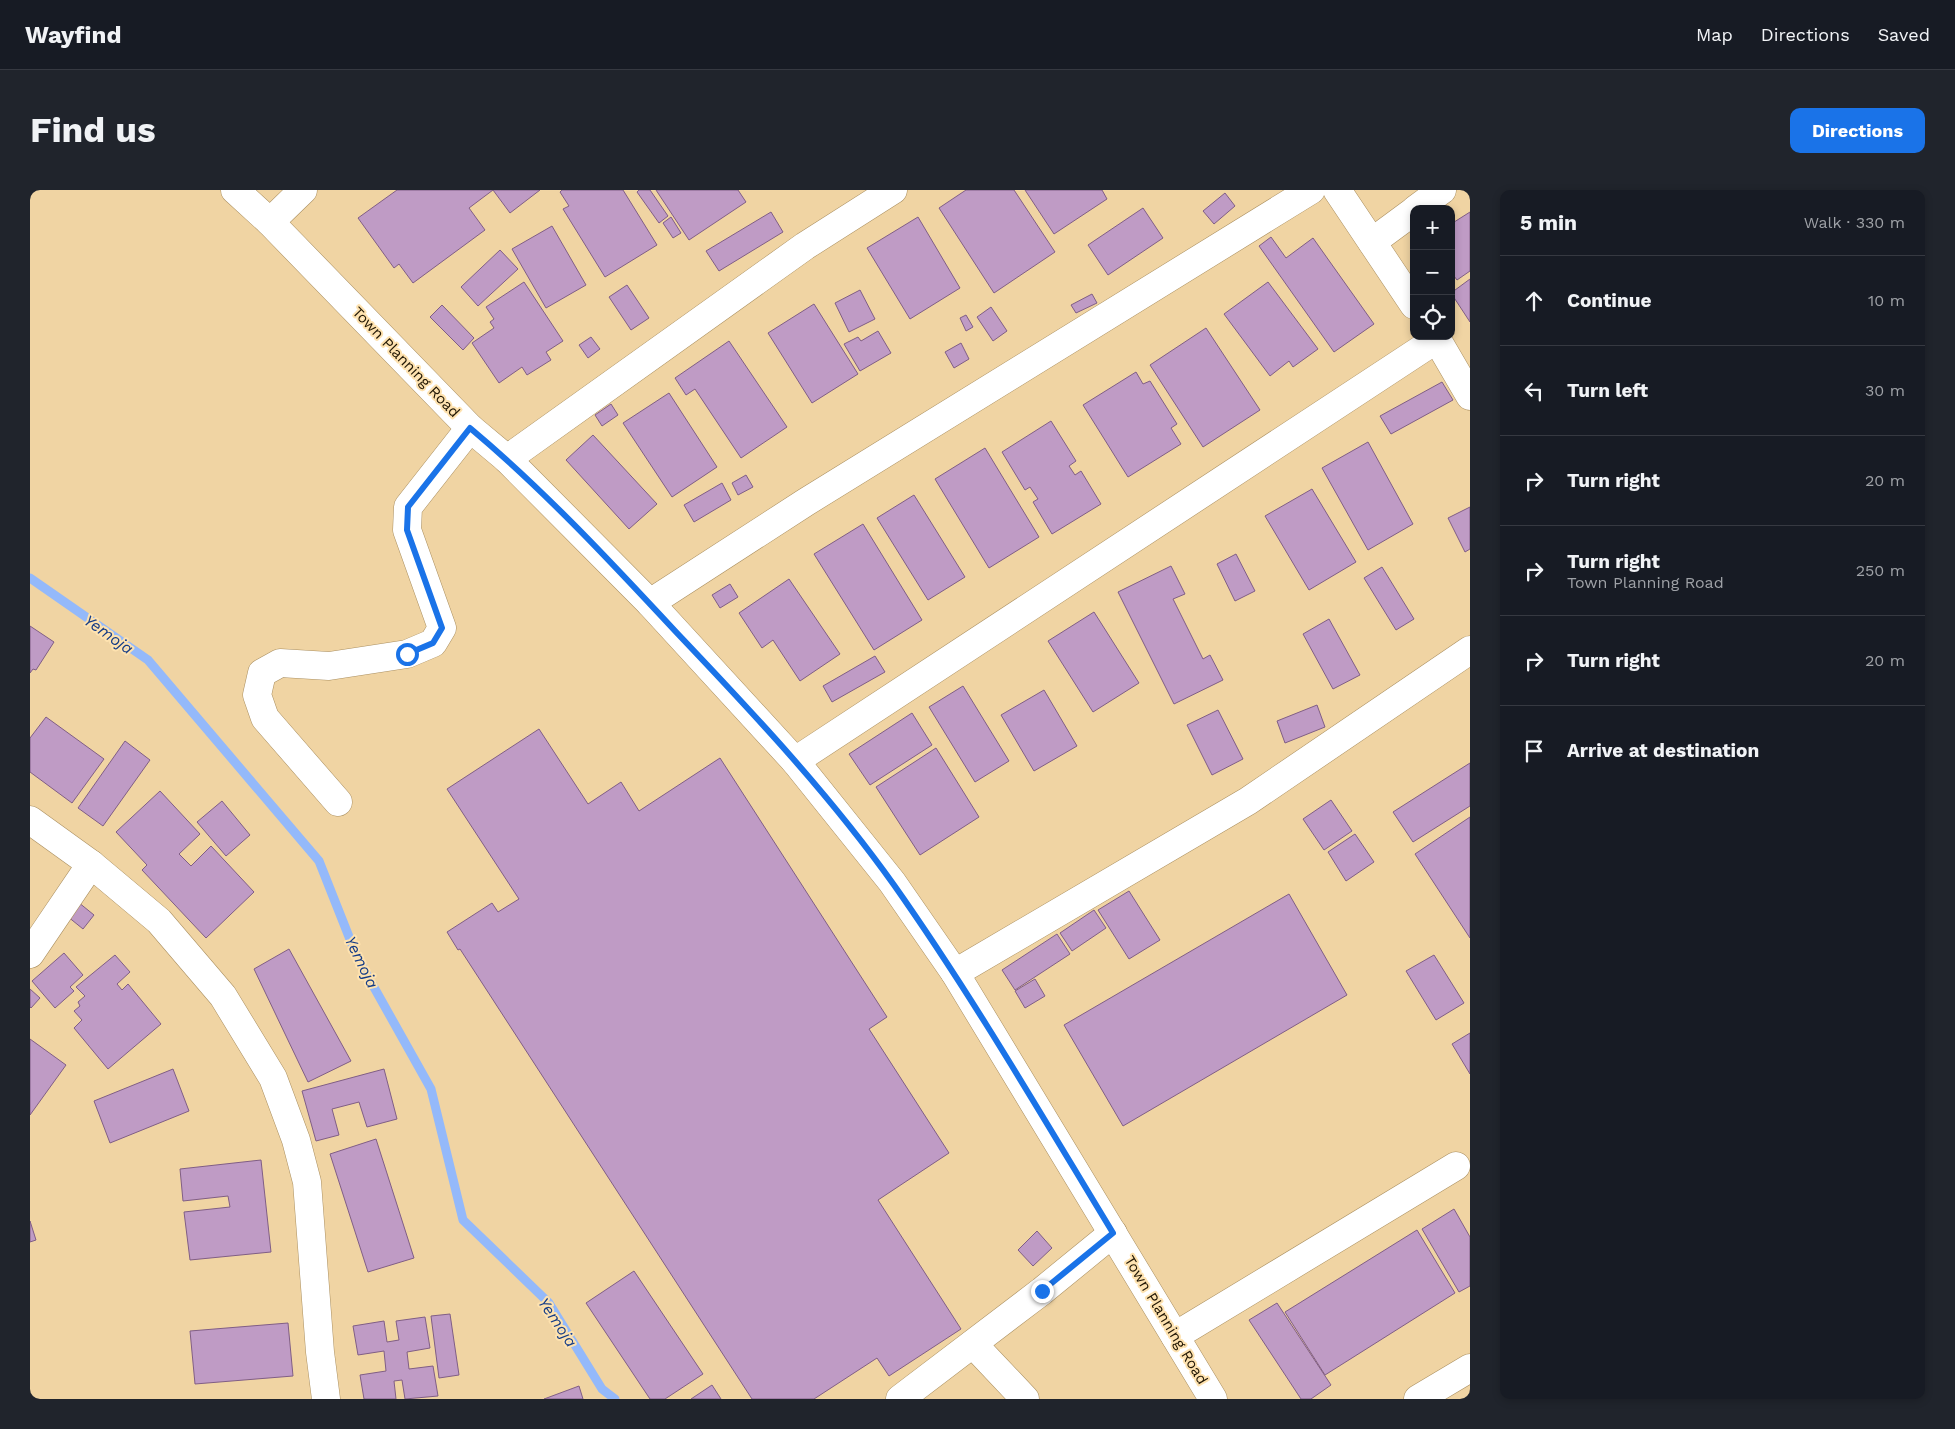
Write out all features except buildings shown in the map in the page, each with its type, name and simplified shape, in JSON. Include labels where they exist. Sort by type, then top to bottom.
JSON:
[{"type":"street","name":"Town Planning Road","points":[[235,190],[270,222],[470,428],[507,460],[650,603],[795,761],[892,882],[955,973],[1213,1399]]},
{"type":"street","points":[[270,222],[303,190]]},
{"type":"street","points":[[507,460],[805,246],[893,190]]},
{"type":"street","points":[[650,603],[806,502],[1311,190]]},
{"type":"street","points":[[1337,190],[1410,299]]},
{"type":"street","points":[[1422,205],[1442,190]]},
{"type":"street","points":[[1372,242],[1410,214]]},
{"type":"street","points":[[795,761],[1433,340]]},
{"type":"street","points":[[1437,340],[1470,396]]},
{"type":"street","points":[[338,802],[265,718],[257,695],[262,673],[280,663],[329,666],[407,654],[433,643],[442,628],[407,530],[408,507],[470,428]]},
{"type":"street","points":[[955,973],[1248,801],[1470,650]]},
{"type":"street","points":[[30,820],[91,864],[160,921],[223,996],[273,1078],[296,1140],[307,1182],[319,1343],[326,1399]]},
{"type":"street","points":[[30,954],[91,864]]},
{"type":"street","points":[[1175,1336],[1456,1166]]},
{"type":"street","points":[[900,1399],[1113,1233]]},
{"type":"street","points":[[973,1344],[1025,1399]]},
{"type":"street","points":[[1418,1399],[1470,1368]]},
{"type":"waterway","name":"Yemoja","points":[[30,578],[148,660],[319,861],[357,957],[431,1089],[463,1220],[549,1303],[602,1389],[615,1399]]},
{"type":"route","points":[[407,654],[433,643],[442,628],[407,530],[408,507],[470,428],[507,460],[650,603],[747,706],[795,761],[892,882],[955,973],[1113,1233],[1042,1291]]}]
